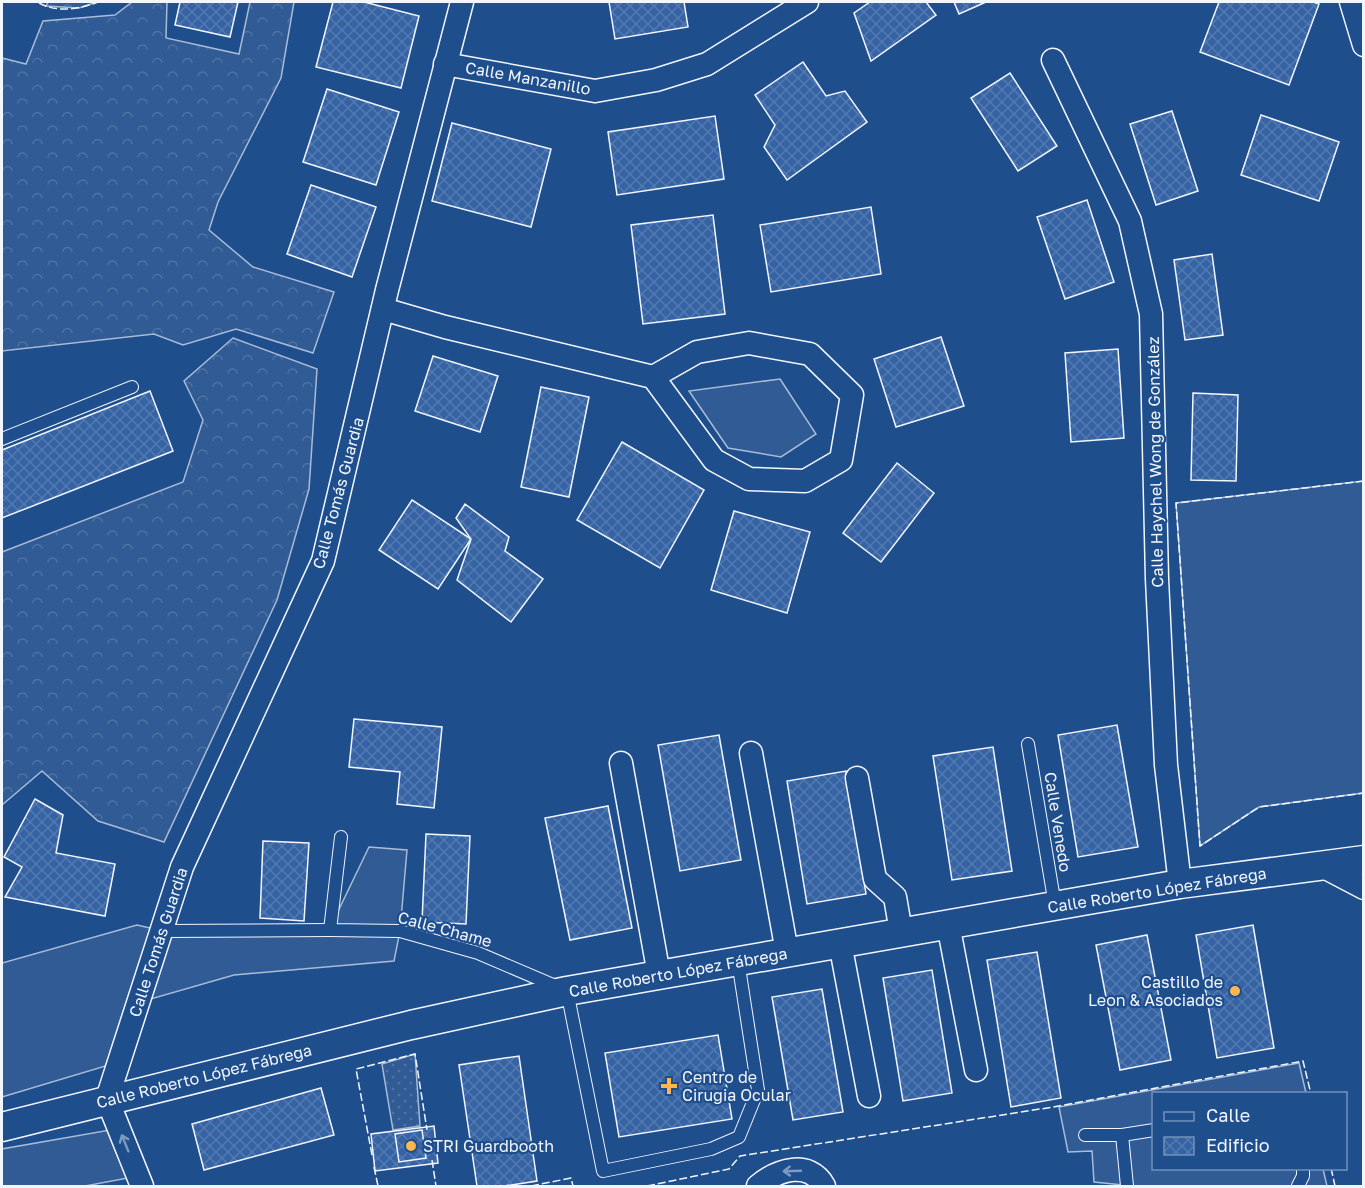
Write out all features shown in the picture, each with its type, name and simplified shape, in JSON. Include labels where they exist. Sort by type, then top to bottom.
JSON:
[{"type":"street","name":"Calle Tomás Guardia","points":[[107,1099],[182,867],[323,561],[383,309],[462,2]]},
{"type":"street","name":"Calle Manzanillo","points":[[445,64],[595,91],[656,80],[707,64],[807,2]]},
{"type":"street","points":[[1352,2],[1364,45]]},
{"type":"street","name":"Calle Haychel Wong de González","points":[[1053,60],[1130,221],[1151,314],[1157,579],[1166,765],[1180,884]]},
{"type":"street","points":[[383,309],[445,327],[653,377],[714,460],[749,478],[805,481],[841,460],[852,395],[810,354],[749,343],[697,352],[653,377]]},
{"type":"street","points":[[750,753],[787,952]]},
{"type":"street","points":[[621,763],[659,975]]},
{"type":"street","points":[[857,778],[875,879],[895,897],[901,932]]},
{"type":"street","name":"Calle Roberto López Fábrega","points":[[2,1127],[411,1025],[567,991],[1180,884],[1364,860]]},
{"type":"street","points":[[1322,866],[1364,888]]},
{"type":"street","points":[[948,924],[976,1071]]},
{"type":"street","points":[[840,943],[869,1096]]},
{"type":"street","points":[[107,1099],[142,1186]]},
{"type":"street","points":[[758,1186],[769,1177],[786,1170],[807,1171],[824,1186]]},
{"type":"lane","points":[[2,439],[132,387]]},
{"type":"lane","name":"Calle Venedo","points":[[1028,744],[1055,905]]},
{"type":"lane","points":[[330,930],[341,837]]},
{"type":"lane","name":"Calle Chame","points":[[163,931],[400,931],[478,953],[567,991]]},
{"type":"lane","points":[[567,991],[603,1171],[711,1149],[739,1137],[758,1090],[738,961]]},
{"type":"lane","points":[[1085,1135],[1122,1135],[1152,1130]]},
{"type":"lane","points":[[1122,1135],[1127,1186]]},
{"type":"lane","points":[[1298,1186],[1303,1170]]},
{"type":"shaded area","points":[[780,379],[816,434],[781,457],[728,448],[689,391]]},
{"type":"shaded area","points":[[1363,481],[1363,793],[1259,807],[1200,846],[1176,503]]},
{"type":"shaded area","points":[[369,847],[407,850],[400,931],[394,961],[234,975],[126,1006],[109,1065],[2,1097],[2,963],[137,925],[163,931],[329,930]]},
{"type":"shaded area","points":[[1299,1063],[1306,1092],[1152,1092],[1152,1170],[1323,1170],[1327,1186],[1133,1186],[1094,1182],[1092,1151],[1068,1152],[1059,1107]]},
{"type":"shaded area","points":[[110,1130],[128,1178],[85,1186],[2,1186],[2,1149]]},
{"type":"green space","points":[[48,2],[97,2],[79,8],[46,6]]},
{"type":"green space","points":[[132,2],[167,2],[166,38],[239,54],[250,2],[294,2],[281,78],[218,202],[209,230],[253,267],[334,292],[313,353],[236,329],[183,345],[154,334],[2,351],[2,58],[26,64],[43,21],[115,15]]},
{"type":"green space","points":[[233,338],[317,369],[309,489],[277,600],[164,842],[98,821],[42,771],[2,805],[2,552],[183,482],[203,420],[184,381]]},
{"type":"green space","points":[[415,1054],[420,1126],[393,1130],[382,1064]]},
{"type":"building","points":[[180,2],[238,2],[230,37],[175,25]]},
{"type":"building","points":[[333,2],[364,2],[419,16],[401,88],[316,67]]},
{"type":"building","points":[[609,2],[684,2],[688,27],[615,39]]},
{"type":"building","points":[[870,2],[926,2],[936,15],[871,61],[854,13]]},
{"type":"building","points":[[954,2],[986,2],[959,14]]},
{"type":"building","points":[[1219,2],[1313,2],[1319,4],[1289,85],[1200,52]]},
{"type":"building","points":[[803,62],[826,96],[845,91],[867,122],[787,180],[764,147],[775,125],[755,95]]},
{"type":"building","points":[[1010,73],[1057,146],[1018,171],[971,98]]},
{"type":"building","points":[[327,89],[399,112],[376,185],[303,162]]},
{"type":"building","points":[[1172,111],[1198,191],[1156,205],[1130,124]]},
{"type":"building","points":[[1261,115],[1339,142],[1319,201],[1241,175]]},
{"type":"building","points":[[715,116],[724,179],[617,195],[608,132]]},
{"type":"building","points":[[452,123],[551,149],[531,227],[432,201]]},
{"type":"building","points":[[311,185],[376,207],[352,277],[287,254]]},
{"type":"building","points":[[1087,200],[1114,282],[1065,299],[1037,217]]},
{"type":"building","points":[[871,207],[881,274],[771,292],[760,225]]},
{"type":"building","points":[[713,215],[725,314],[643,324],[631,225]]},
{"type":"building","points":[[1212,254],[1223,335],[1185,340],[1174,260]]},
{"type":"building","points":[[941,337],[964,406],[896,427],[874,359]]},
{"type":"building","points":[[1118,349],[1124,438],[1071,442],[1065,353]]},
{"type":"building","points":[[433,356],[498,376],[480,432],[415,411]]},
{"type":"building","points":[[541,387],[589,397],[569,497],[521,487]]},
{"type":"building","points":[[150,391],[173,451],[2,518],[2,450]]},
{"type":"building","points":[[1193,393],[1238,395],[1236,481],[1191,480]]},
{"type":"building","points":[[622,442],[704,490],[660,568],[577,520]]},
{"type":"building","points":[[897,463],[934,493],[881,562],[843,533]]},
{"type":"building","points":[[412,500],[471,539],[438,589],[379,550]]},
{"type":"building","points":[[465,504],[509,537],[505,551],[543,579],[511,622],[457,580],[471,539],[456,518]]},
{"type":"building","points":[[734,511],[810,532],[787,613],[711,590]]},
{"type":"building","points":[[354,719],[442,727],[434,808],[397,804],[400,772],[349,767]]},
{"type":"building","points":[[1117,725],[1138,847],[1078,857],[1058,735]]},
{"type":"building","points":[[719,735],[741,860],[680,871],[658,745]]},
{"type":"building","points":[[993,747],[1012,871],[952,880],[933,756]]},
{"type":"building","points":[[846,771],[866,894],[807,904],[787,781]]},
{"type":"building","points":[[35,799],[63,815],[56,853],[115,864],[105,916],[5,897],[22,867],[4,857]]},
{"type":"building","points":[[608,806],[632,928],[570,940],[545,818]]},
{"type":"building","points":[[426,834],[470,836],[466,924],[422,922]]},
{"type":"building","points":[[263,841],[309,843],[304,921],[260,918]]},
{"type":"building","name":"Castillo de Leon & Asociados","points":[[1253,925],[1274,1048],[1217,1058],[1196,935]]},
{"type":"building","points":[[1147,935],[1171,1060],[1120,1070],[1096,945]]},
{"type":"building","points":[[1037,952],[1061,1098],[1011,1107],[987,960]]},
{"type":"building","points":[[932,970],[952,1093],[903,1101],[883,978]]},
{"type":"building","points":[[822,989],[843,1112],[793,1120],[772,997]]},
{"type":"building","name":"Centro de Cirugia Ocular","points":[[718,1035],[732,1119],[619,1137],[605,1053]]},
{"type":"building","points":[[519,1056],[537,1181],[504,1186],[477,1186],[459,1065]]},
{"type":"building","points":[[321,1088],[334,1135],[204,1170],[192,1124]]},
{"type":"building","points":[[434,1126],[438,1163],[375,1171],[371,1134]]},
{"type":"building","name":"STRI Guardbooth","points":[[422,1130],[426,1158],[399,1162],[395,1134]]},
{"type":"fence","points":[[39,3],[53,8],[68,9],[98,2]]},
{"type":"fence","points":[[1364,481],[1176,503],[1200,846],[1259,807],[1364,793]]},
{"type":"fence","points":[[372,1155],[356,1069],[415,1054],[427,1130]]},
{"type":"fence","points":[[647,1186],[729,1169],[740,1156],[1053,1107],[1303,1061],[1311,1092]]},
{"type":"fence","points":[[432,1160],[436,1186]]},
{"type":"fence","points":[[374,1167],[378,1186]]},
{"type":"fence","points":[[1331,1170],[1335,1186]]},
{"type":"fence","points":[[531,1186],[571,1178],[573,1186]]},
{"type":"place","name":"Castillo de Leon & Asociados","points":[[1235,991]]},
{"type":"place","name":"Centro de Cirugia Ocular","points":[[669,1086]]},
{"type":"place","name":"STRI Guardbooth","points":[[411,1146]]}]
